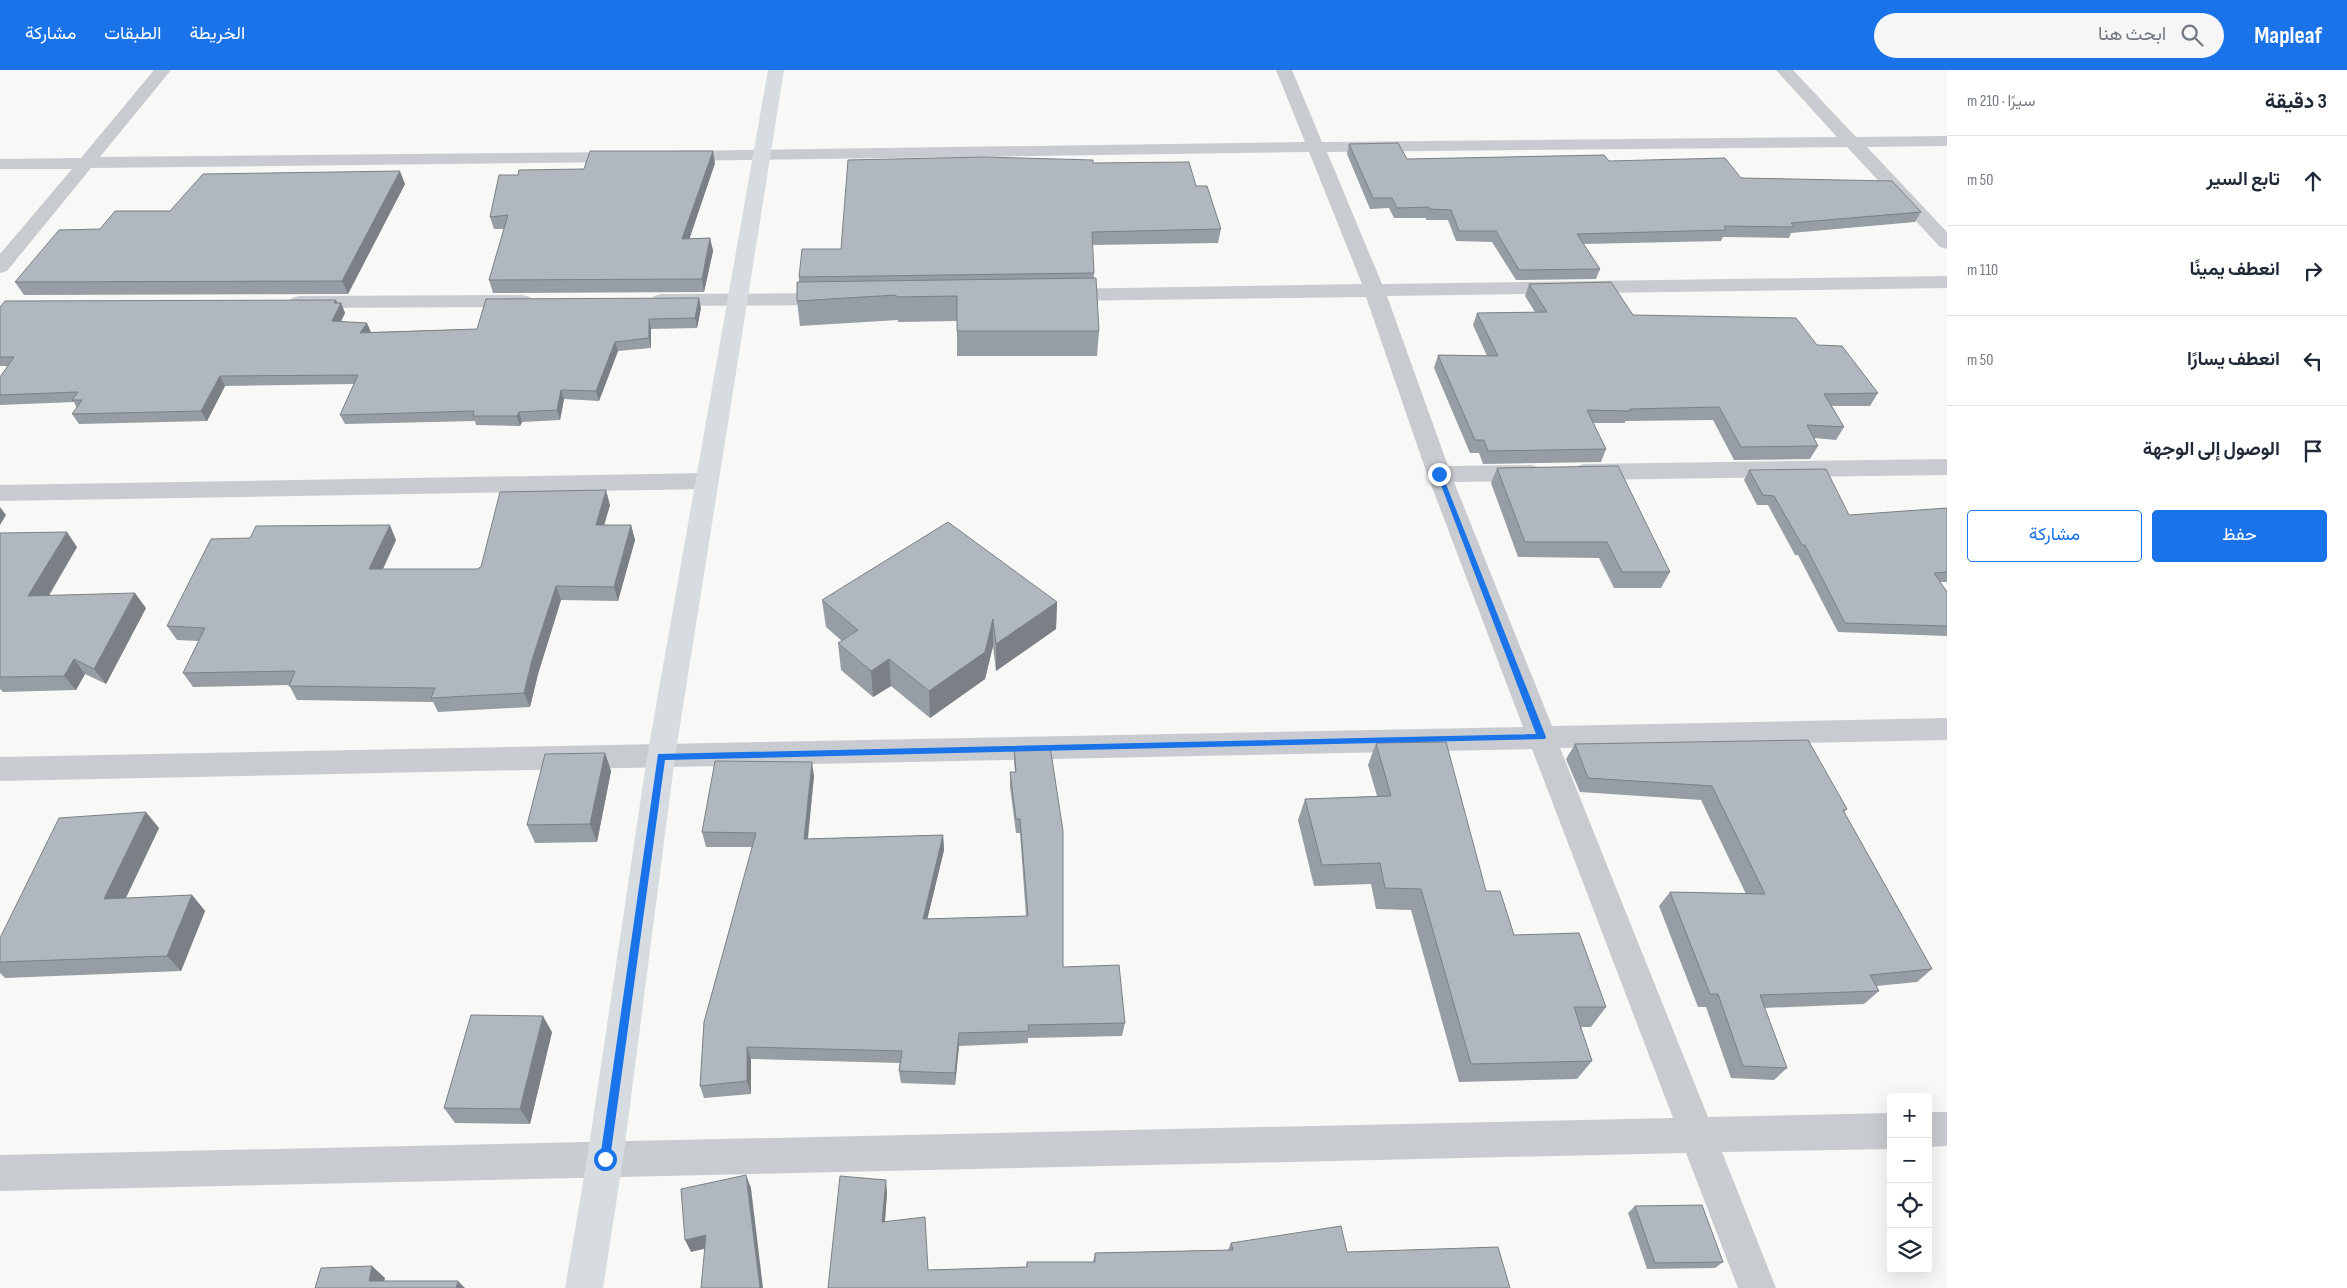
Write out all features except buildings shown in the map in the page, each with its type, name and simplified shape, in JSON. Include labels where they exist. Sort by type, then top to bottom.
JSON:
[{"type":"street","points":[[0,267],[88,163],[163,70]]},
{"type":"street","points":[[584,1288],[605,1159],[661,757],[738,300],[760,155],[776,70]]},
{"type":"street","points":[[1284,70],[1374,290],[1439,474],[1757,1288]]},
{"type":"street","points":[[1784,70],[1947,243]]},
{"type":"street","points":[[661,156],[1316,146],[1947,141]]},
{"type":"street","points":[[0,164],[642,156]]},
{"type":"street","points":[[1036,296],[1947,282]]},
{"type":"street","points":[[638,300],[848,298]]},
{"type":"street","points":[[279,302],[539,301]]},
{"type":"street","points":[[1439,474],[1947,468]]},
{"type":"street","points":[[0,493],[707,481]]},
{"type":"street","points":[[0,770],[1947,729]]},
{"type":"street","points":[[1932,1130],[1947,1130]]},
{"type":"street","points":[[0,1173],[1887,1131]]},
{"type":"route","points":[[605,1159],[661,757],[1542,737],[1439,474]]}]
